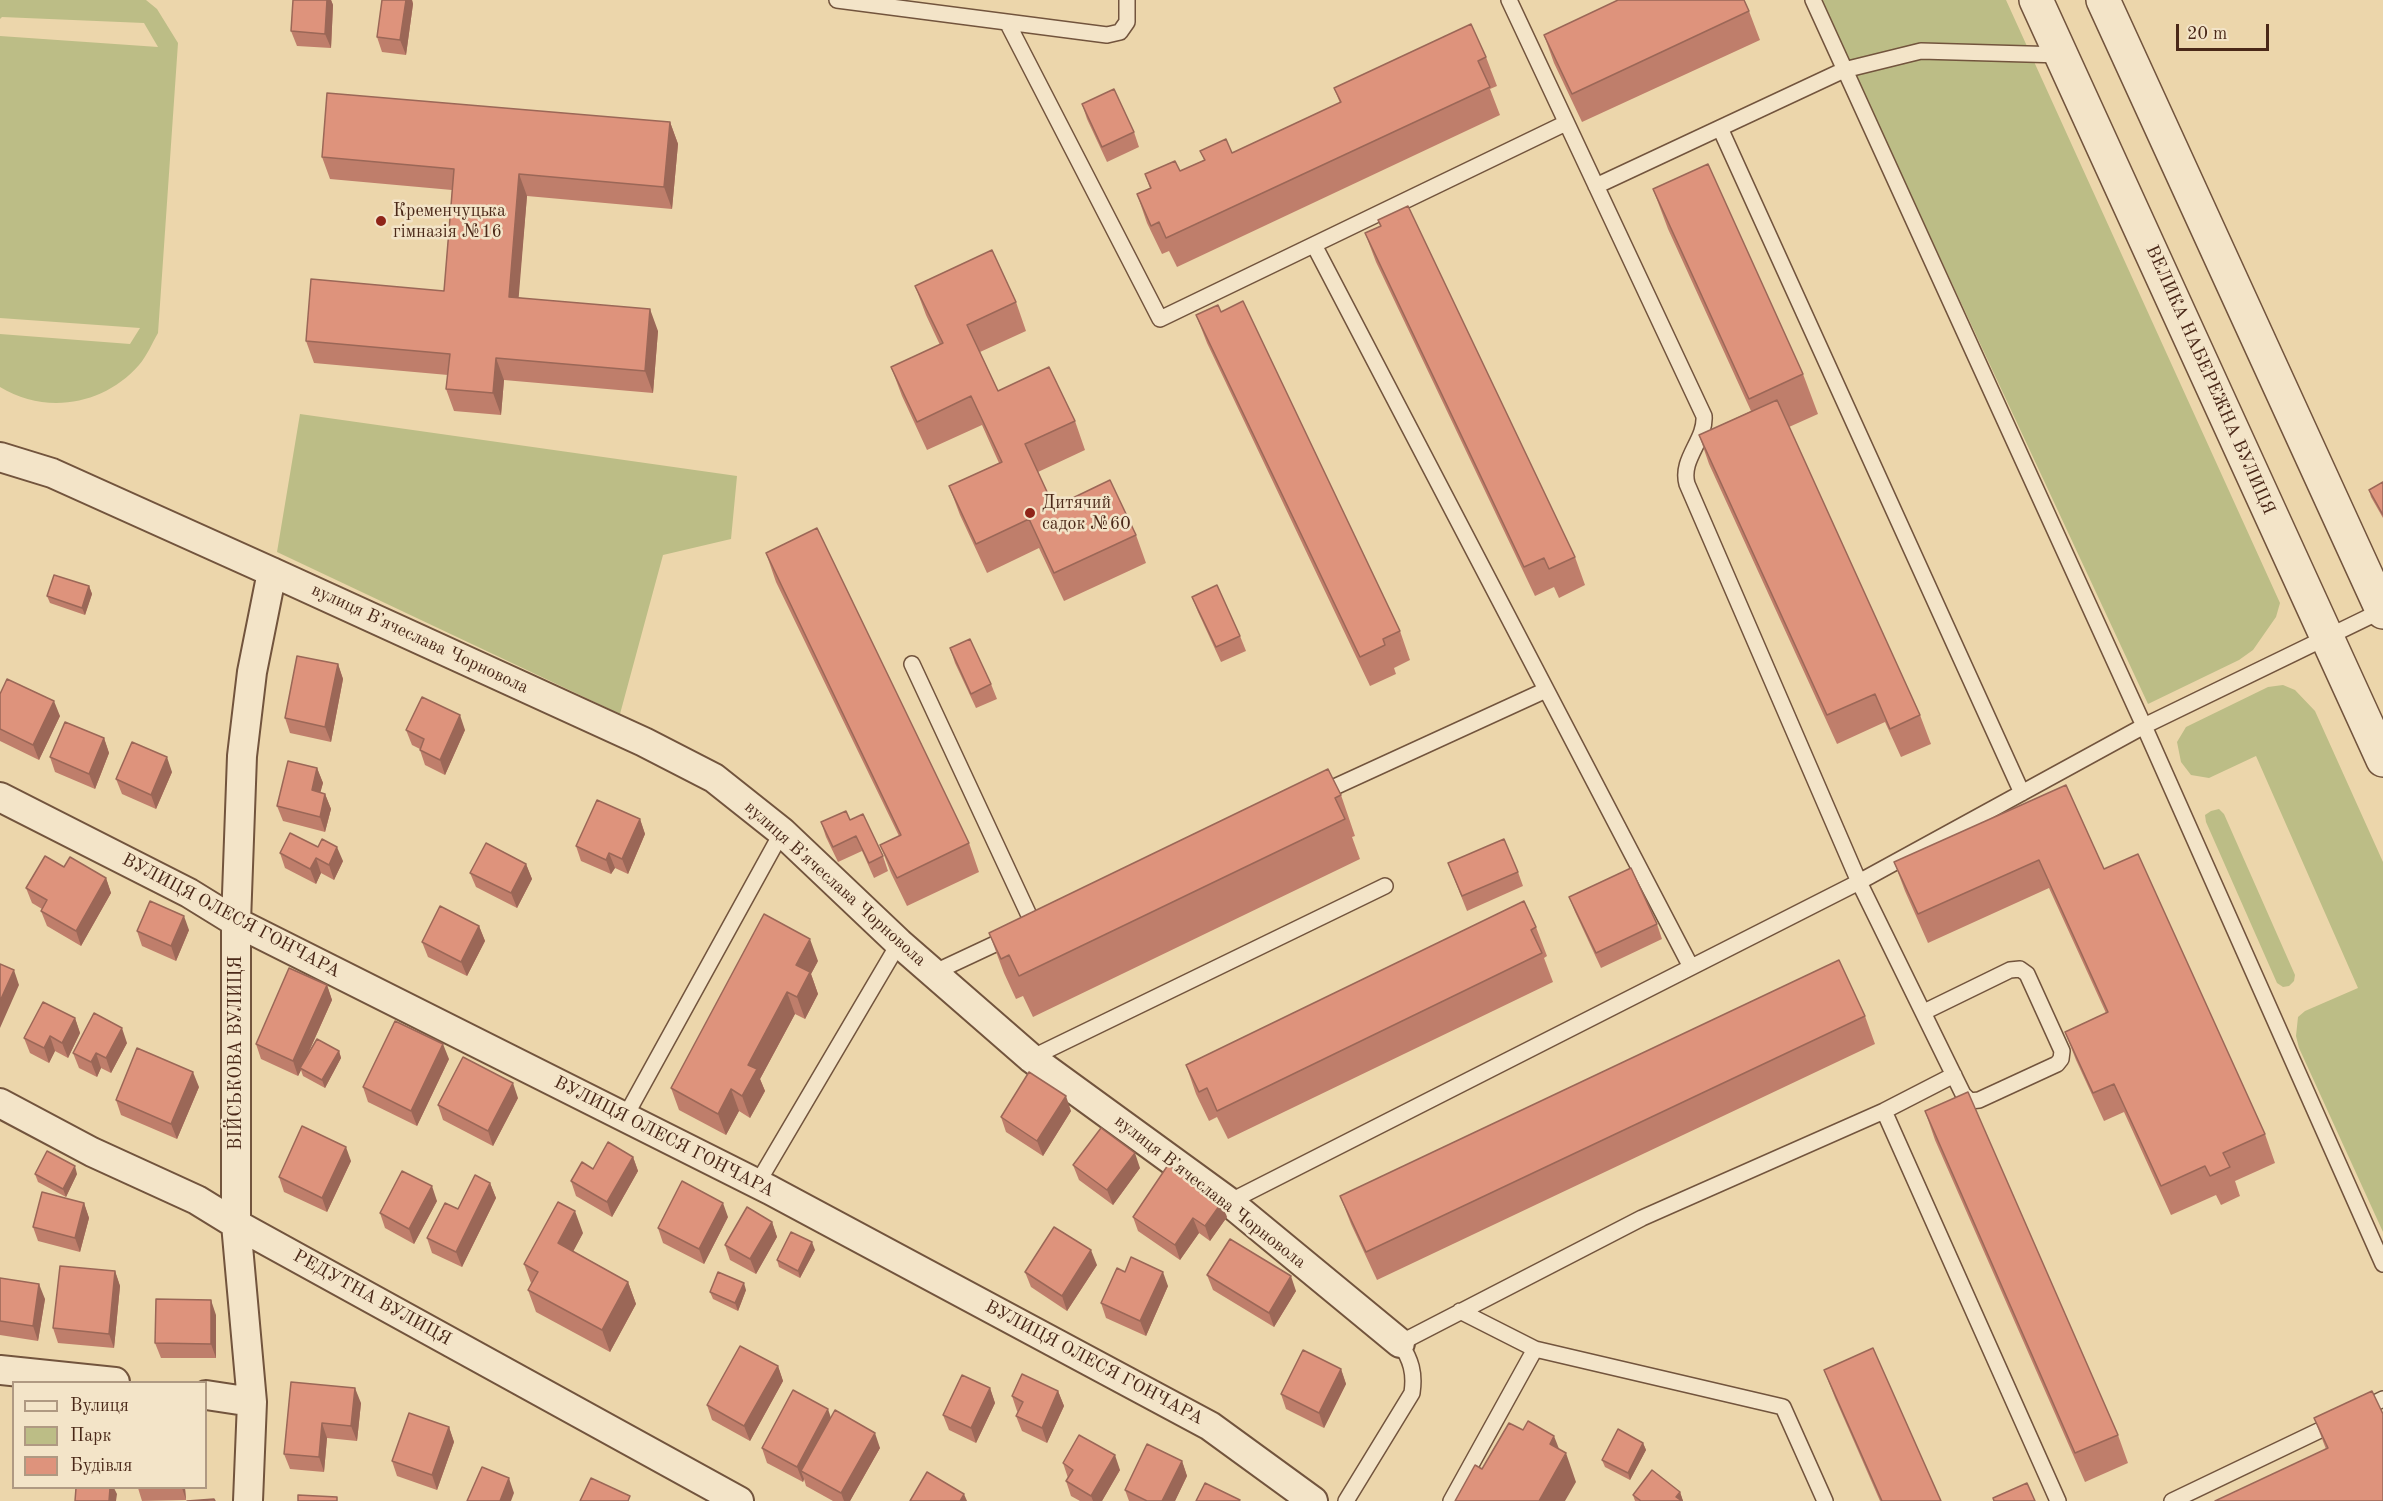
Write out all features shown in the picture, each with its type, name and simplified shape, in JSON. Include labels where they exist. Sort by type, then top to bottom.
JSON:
[{"type":"street","name":"ВЕЛИКА НАБЕРЕЖНА ВУЛИЦЯ","points":[[2036,0],[2383,760]]},
{"type":"street","points":[[2103,0],[2383,611]]},
{"type":"street","name":"вулиця Вʼячеслава Чорновола","points":[[0,457],[52,473],[644,742],[714,778],[782,832],[898,943],[1031,1058],[1229,1202],[1400,1343]]},
{"type":"street","name":"ВІЙСЬКОВА ВУЛИЦЯ","points":[[248,1501],[252,1402],[236,1224],[236,922],[242,756],[252,672],[272,572]]},
{"type":"street","name":"ВУЛИЦЯ ОЛЕСЯ ГОНЧАРА","points":[[0,797],[189,893],[236,922],[758,1184],[1210,1426],[1313,1501]]},
{"type":"street","name":"РЕДУТНА ВУЛИЦЯ","points":[[0,1103],[92,1152],[197,1200],[236,1224],[739,1501]]},
{"type":"street","points":[[0,1370],[97,1381]]},
{"type":"street","points":[[207,1395],[252,1402]]},
{"type":"lane","points":[[837,0],[1107,35],[1120,32],[1127,22],[1126,0]]},
{"type":"lane","points":[[1509,0],[1704,416],[1703,430],[1686,467],[1684,475],[1687,484],[1858,882],[1963,1094],[1970,1101],[1979,1100],[2056,1064],[2061,1059],[2062,1051],[2027,974],[2020,969],[2010,970],[1924,1012]]},
{"type":"lane","points":[[1812,0],[2144,726],[2383,1264]]},
{"type":"lane","points":[[1006,22],[1160,319],[1566,123]]},
{"type":"lane","points":[[1596,186],[1844,70],[1921,51],[2062,55]]},
{"type":"lane","points":[[1720,128],[2022,793]]},
{"type":"lane","points":[[1314,244],[1691,967]]},
{"type":"lane","points":[[1229,1202],[1858,882],[2144,726],[2383,611]]},
{"type":"lane","points":[[912,664],[1040,923],[933,973]]},
{"type":"lane","points":[[1307,800],[1546,690]]},
{"type":"lane","points":[[625,1117],[782,832]]},
{"type":"lane","points":[[1031,1058],[1385,886]]},
{"type":"lane","points":[[758,1184],[898,943]]},
{"type":"lane","points":[[1346,1501],[1412,1394],[1414,1377],[1410,1359],[1400,1343],[1642,1218],[1884,1111],[1954,1075]]},
{"type":"lane","points":[[1884,1111],[2058,1501]]},
{"type":"lane","points":[[1461,1311],[1534,1349],[1783,1407],[1825,1501]]},
{"type":"lane","points":[[1451,1501],[1534,1349]]},
{"type":"lane","points":[[2172,1501],[2383,1399]]},
{"type":"green space","points":[[0,0],[146,0],[157,9],[178,43],[158,333],[142,361],[125,379],[92,397],[74,401],[55,403],[36,401],[18,396],[0,387],[0,334],[130,344],[140,328],[0,318],[0,36],[158,47],[144,23],[2,17],[0,19]]},
{"type":"green space","points":[[1820,0],[2006,0],[2280,603],[2276,617],[2253,650],[2239,660],[2148,704]]},
{"type":"green space","points":[[300,414],[737,476],[731,539],[663,555],[620,714],[277,552]]},
{"type":"green space","points":[[2283,685],[2295,690],[2315,711],[2383,862],[2383,1232],[2299,1048],[2296,1036],[2298,1017],[2305,1011],[2358,988],[2256,756],[2209,778],[2191,775],[2181,762],[2177,742],[2186,727],[2268,687]]},
{"type":"green space","points":[[2219,809],[2224,814],[2295,975],[2294,981],[2289,986],[2283,987],[2277,983],[2206,822],[2205,815]]},
{"type":"building","points":[[293,0],[327,0],[325,34],[291,31]]},
{"type":"building","points":[[382,0],[406,0],[400,40],[377,37]]},
{"type":"building","points":[[1618,0],[1744,0],[1749,11],[1572,94],[1544,35]]},
{"type":"building","points":[[1471,24],[1486,57],[1478,61],[1490,87],[1166,238],[1159,222],[1151,226],[1137,194],[1151,188],[1145,174],[1175,161],[1180,171],[1205,160],[1200,151],[1226,139],[1232,153],[1341,102],[1334,88]]},
{"type":"building","points":[[1114,89],[1134,132],[1102,147],[1082,104]]},
{"type":"building","points":[[327,93],[670,122],[664,187],[519,174],[509,297],[650,309],[645,371],[496,358],[493,393],[446,389],[450,354],[306,341],[311,279],[444,291],[454,169],[322,157]]},
{"type":"building","points":[[1708,164],[1803,374],[1749,399],[1653,189]]},
{"type":"building","points":[[1408,206],[1575,557],[1549,569],[1544,558],[1524,567],[1365,233],[1381,226],[1378,220]]},
{"type":"building","points":[[992,250],[1016,302],[967,325],[998,391],[1049,367],[1075,421],[1025,444],[1054,507],[1110,480],[1136,535],[1054,573],[1029,519],[976,544],[949,486],[1002,462],[971,396],[917,422],[891,367],[943,343],[915,286]]},
{"type":"building","points":[[1243,301],[1400,631],[1383,639],[1385,645],[1360,657],[1196,315],[1218,305],[1221,312]]},
{"type":"building","points":[[1777,400],[1920,715],[1890,729],[1875,694],[1827,715],[1699,435]]},
{"type":"building","points":[[2383,482],[2383,515],[2369,490]]},
{"type":"building","points":[[817,528],[969,843],[897,878],[880,845],[901,835],[766,553]]},
{"type":"building","points":[[54,575],[89,586],[82,608],[47,596]]},
{"type":"building","points":[[1217,585],[1240,636],[1216,647],[1192,597]]},
{"type":"building","points":[[970,639],[991,684],[971,694],[950,648]]},
{"type":"building","points":[[297,656],[338,664],[325,727],[285,718]]},
{"type":"building","points":[[7,679],[54,701],[33,745],[0,729],[0,694]]},
{"type":"building","points":[[422,697],[460,715],[440,760],[420,750],[424,739],[406,730]]},
{"type":"building","points":[[65,722],[104,738],[89,774],[50,757]]},
{"type":"building","points":[[132,742],[167,757],[151,795],[116,779]]},
{"type":"building","points":[[288,761],[317,768],[312,790],[325,794],[320,817],[277,806]]},
{"type":"building","points":[[1328,769],[1341,795],[1335,798],[1345,819],[1019,976],[1009,955],[1001,959],[989,933]]},
{"type":"building","points":[[2066,785],[2104,869],[2138,854],[2265,1134],[2223,1153],[2230,1167],[2210,1176],[2205,1166],[2161,1186],[2114,1084],[2093,1093],[2065,1032],[2108,1012],[2039,860],[1918,914],[1894,862]]},
{"type":"building","points":[[597,800],[640,819],[622,859],[609,853],[606,860],[576,846]]},
{"type":"building","points":[[846,811],[850,820],[863,814],[883,856],[869,863],[856,836],[833,847],[821,822]]},
{"type":"building","points":[[290,833],[318,847],[322,839],[337,847],[329,865],[316,858],[310,869],[280,853]]},
{"type":"building","points":[[1504,839],[1518,872],[1462,896],[1448,863]]},
{"type":"building","points":[[486,843],[526,864],[511,893],[470,873]]},
{"type":"building","points":[[45,856],[64,867],[70,857],[106,878],[76,931],[41,911],[47,900],[26,888]]},
{"type":"building","points":[[1631,868],[1657,924],[1596,953],[1569,897]]},
{"type":"building","points":[[150,901],[184,916],[171,946],[137,931]]},
{"type":"building","points":[[1524,901],[1536,927],[1531,930],[1542,953],[1217,1111],[1207,1088],[1199,1092],[1186,1065]]},
{"type":"building","points":[[440,906],[479,926],[461,962],[422,942]]},
{"type":"building","points":[[764,914],[810,939],[796,965],[810,972],[797,997],[787,992],[748,1065],[757,1069],[742,1096],[731,1089],[718,1114],[671,1088]]},
{"type":"building","points":[[1839,960],[1865,1016],[1366,1252],[1340,1196]]},
{"type":"building","points":[[0,964],[14,970],[0,1001]]},
{"type":"building","points":[[289,968],[327,985],[293,1061],[256,1044]]},
{"type":"building","points":[[43,1002],[75,1018],[62,1043],[50,1036],[44,1048],[24,1038]]},
{"type":"building","points":[[94,1013],[122,1028],[106,1058],[96,1053],[91,1062],[73,1053]]},
{"type":"building","points":[[395,1021],[443,1044],[411,1111],[363,1087]]},
{"type":"building","points":[[317,1039],[339,1051],[322,1080],[300,1068]]},
{"type":"building","points":[[137,1048],[193,1072],[171,1124],[116,1100]]},
{"type":"building","points":[[463,1057],[513,1083],[488,1131],[438,1105]]},
{"type":"building","points":[[1029,1072],[1066,1096],[1037,1141],[1001,1117]]},
{"type":"building","points":[[1968,1092],[2118,1435],[2075,1453],[1925,1111]]},
{"type":"building","points":[[302,1126],[346,1147],[322,1198],[279,1177]]},
{"type":"building","points":[[1101,1128],[1135,1153],[1107,1190],[1073,1165]]},
{"type":"building","points":[[608,1142],[633,1157],[607,1202],[571,1181],[582,1162],[593,1169]]},
{"type":"building","points":[[47,1151],[75,1166],[63,1189],[35,1174]]},
{"type":"building","points":[[1168,1165],[1222,1202],[1205,1226],[1193,1218],[1175,1245],[1133,1217]]},
{"type":"building","points":[[402,1171],[432,1186],[409,1229],[380,1213]]},
{"type":"building","points":[[475,1175],[490,1183],[456,1252],[427,1238],[445,1203],[458,1209]]},
{"type":"building","points":[[682,1181],[723,1203],[699,1249],[658,1228]]},
{"type":"building","points":[[42,1192],[84,1203],[75,1238],[33,1227]]},
{"type":"building","points":[[558,1202],[575,1211],[558,1243],[628,1282],[602,1330],[528,1290],[538,1272],[524,1264]]},
{"type":"building","points":[[747,1207],[772,1222],[750,1259],[725,1245]]},
{"type":"building","points":[[1054,1227],[1091,1250],[1062,1296],[1025,1272]]},
{"type":"building","points":[[791,1232],[812,1242],[798,1271],[777,1260]]},
{"type":"building","points":[[1230,1239],[1291,1276],[1269,1313],[1207,1275]]},
{"type":"building","points":[[1131,1257],[1163,1272],[1140,1321],[1101,1303],[1117,1268],[1125,1272]]},
{"type":"building","points":[[60,1266],[115,1271],[109,1334],[53,1328]]},
{"type":"building","points":[[718,1272],[744,1283],[735,1303],[710,1292]]},
{"type":"building","points":[[0,1278],[39,1284],[33,1326],[0,1321]]},
{"type":"building","points":[[156,1299],[211,1300],[211,1344],[155,1343]]},
{"type":"building","points":[[740,1346],[778,1366],[744,1426],[707,1405]]},
{"type":"building","points":[[1873,1348],[1941,1501],[1882,1501],[1824,1370]]},
{"type":"building","points":[[1303,1350],[1341,1369],[1319,1413],[1281,1394]]},
{"type":"building","points":[[1022,1374],[1058,1391],[1042,1428],[1016,1416],[1023,1402],[1012,1396]]},
{"type":"building","points":[[962,1375],[990,1388],[971,1428],[943,1415]]},
{"type":"building","points":[[291,1382],[355,1388],[351,1426],[322,1423],[319,1457],[284,1454]]},
{"type":"building","points":[[793,1390],[828,1409],[797,1467],[762,1448]]},
{"type":"building","points":[[2372,1391],[2383,1414],[2383,1501],[2215,1501],[2328,1448],[2314,1418]]},
{"type":"building","points":[[835,1410],[875,1433],[841,1493],[801,1471]]},
{"type":"building","points":[[409,1413],[449,1427],[432,1475],[392,1461]]},
{"type":"building","points":[[1528,1421],[1554,1436],[1550,1444],[1566,1453],[1539,1501],[1455,1501],[1475,1465],[1482,1469],[1509,1423],[1523,1430]]},
{"type":"building","points":[[1618,1429],[1643,1443],[1628,1473],[1602,1460]]},
{"type":"building","points":[[1079,1435],[1115,1455],[1091,1496],[1066,1481],[1073,1470],[1063,1463]]},
{"type":"building","points":[[1147,1444],[1182,1461],[1162,1501],[1147,1501],[1125,1490]]},
{"type":"building","points":[[482,1467],[509,1478],[500,1501],[467,1501]]},
{"type":"building","points":[[1652,1470],[1680,1492],[1676,1497],[1682,1501],[1641,1501],[1633,1495]]},
{"type":"building","points":[[927,1472],[964,1494],[960,1501],[910,1501]]},
{"type":"building","points":[[591,1478],[630,1496],[628,1501],[580,1501]]},
{"type":"building","points":[[1205,1483],[1240,1500],[1196,1501]]},
{"type":"building","points":[[2027,1483],[2035,1501],[1994,1501],[1993,1498]]},
{"type":"building","points":[[76,1489],[110,1489],[109,1501],[75,1501]]},
{"type":"building","points":[[298,1495],[337,1497],[337,1501],[298,1501]]},
{"type":"building","points":[[214,1499],[215,1501],[187,1501]]},
{"type":"place","name":"Кременчуцька гімназія №16","points":[[381,221]]},
{"type":"place","name":"Дитячий садок №60","points":[[1030,513]]}]
